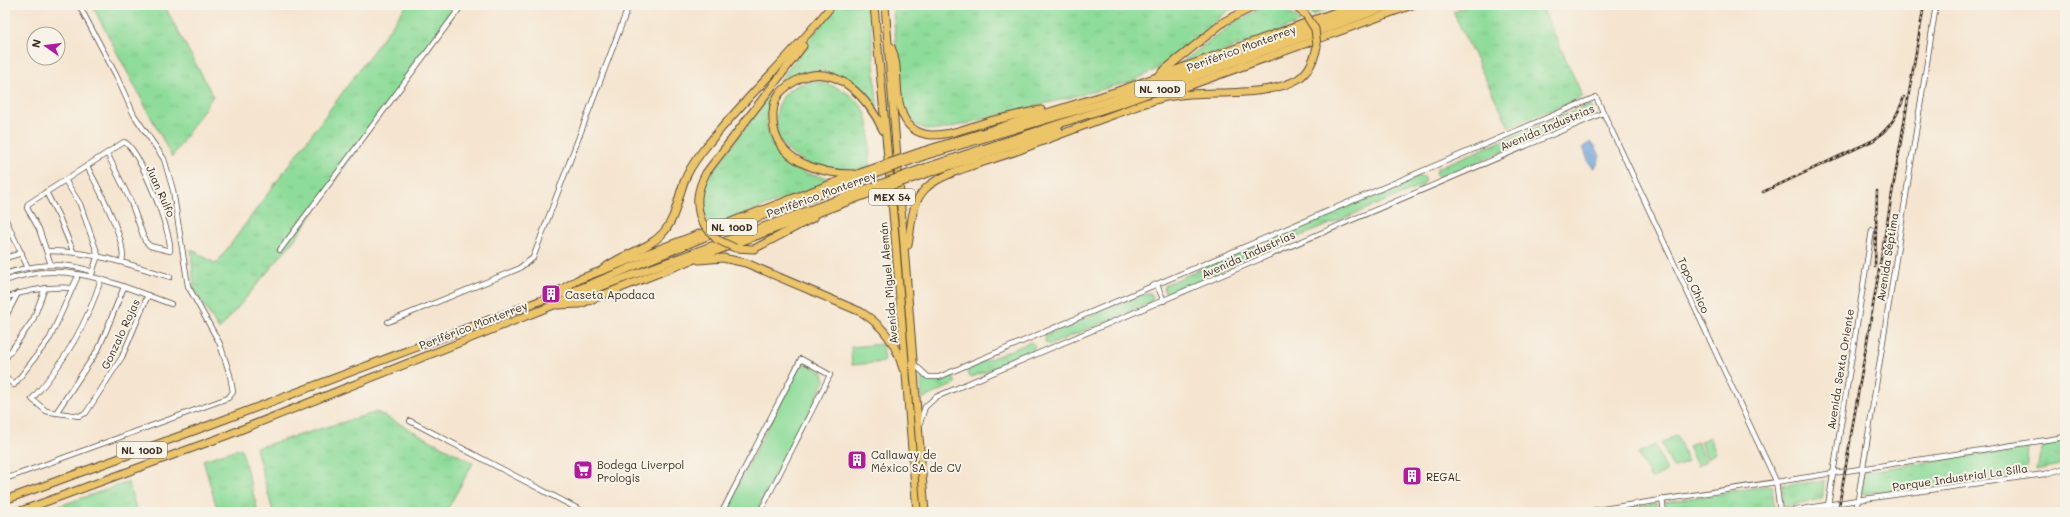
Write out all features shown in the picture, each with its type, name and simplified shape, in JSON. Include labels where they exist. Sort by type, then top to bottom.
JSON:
[{"type":"highway","points":[[602,270],[619,258],[657,239],[663,233],[674,214],[687,175],[701,152],[808,35],[832,5]]},
{"type":"highway","name":"Avenida Miguel Alemán","points":[[874,5],[908,389],[917,512]]},
{"type":"highway","name":"Avenida Miguel Alemán","points":[[885,5],[906,253],[925,512]]},
{"type":"highway","points":[[1148,80],[1176,63],[1225,22],[1257,5]]},
{"type":"highway","points":[[1158,99],[1183,94],[1234,93],[1284,84],[1304,74],[1312,62],[1317,46],[1315,29],[1306,15],[1293,5]]},
{"type":"highway","points":[[923,154],[1148,80],[1355,5]]},
{"type":"highway","name":"Periférico Monterrey","points":[[5,500],[192,432],[550,297],[580,288],[862,174],[923,154],[1112,100],[1374,5]]},
{"type":"highway","name":"Periférico Monterrey","points":[[18,512],[225,436],[554,305],[867,191],[1124,103],[1391,5]]},
{"type":"highway","points":[[906,253],[914,207],[925,189],[936,180],[1158,99],[1195,83],[1412,5]]},
{"type":"highway","points":[[808,35],[803,46],[706,173],[700,186],[697,201],[702,222],[716,239],[735,248],[754,249],[833,207],[867,191]]},
{"type":"highway","points":[[888,41],[894,58],[901,112],[908,124],[926,135],[946,135],[1004,118],[1082,101]]},
{"type":"highway","points":[[862,174],[834,173],[814,169],[797,159],[783,148],[779,142],[773,124],[773,110],[778,95],[789,85],[808,76],[816,74],[831,77],[846,83],[859,94],[873,111],[885,135]]},
{"type":"highway","points":[[927,170],[1074,125],[1106,117]]},
{"type":"highway","points":[[550,297],[570,283],[602,270],[862,174]]},
{"type":"highway","points":[[554,305],[580,304],[833,207]]},
{"type":"highway","points":[[671,269],[707,259],[730,259],[754,266],[861,312],[876,323],[892,341],[899,355],[908,389]]},
{"type":"street","points":[[5,479],[228,398],[233,392],[230,375],[220,344],[188,286],[173,190],[164,159],[134,115],[116,75],[79,5]]},
{"type":"street","points":[[280,250],[462,5]]},
{"type":"street","points":[[388,322],[518,269],[533,258],[629,5]]},
{"type":"street","name":"Avenida Séptima","points":[[1856,512],[1936,5]]},
{"type":"street","name":"Topo Chico","points":[[1596,97],[1776,481],[1780,512]]},
{"type":"street","name":"Avenida Industrias","points":[[913,363],[926,376],[937,378],[1596,97]]},
{"type":"street","name":"Avenida Industrias","points":[[918,429],[926,407],[936,397],[1603,113]]},
{"type":"street","name":"Juan Rulfo","points":[[124,142],[128,144],[142,168],[160,209],[169,236],[171,249],[169,252],[150,246],[145,241],[131,202],[107,153],[124,142]]},
{"type":"street","points":[[51,265],[39,229],[28,208],[29,202],[107,153]]},
{"type":"street","points":[[87,166],[100,191],[114,225],[124,253],[122,261]]},
{"type":"street","points":[[65,180],[80,204],[98,255],[93,275]]},
{"type":"street","points":[[46,192],[73,251]]},
{"type":"street","points":[[5,218],[28,268]]},
{"type":"street","name":"Avenida Sexta Oriente","points":[[1827,512],[1872,230]]},
{"type":"street","points":[[47,251],[73,251],[98,255],[122,261],[170,277]]},
{"type":"street","points":[[5,258],[22,253]]},
{"type":"street","points":[[5,274],[28,268],[51,265],[77,267],[102,279],[171,304]]},
{"type":"street","points":[[5,281],[45,271],[93,275]]},
{"type":"street","points":[[5,377],[14,385],[50,338],[77,278]]},
{"type":"street","points":[[102,279],[91,309],[76,341],[55,373],[32,399],[46,411],[56,413],[99,348],[124,287]]},
{"type":"street","points":[[1157,284],[1164,301]]},
{"type":"street","points":[[5,298],[18,293],[45,288],[73,288]]},
{"type":"street","points":[[5,359],[33,320],[45,288]]},
{"type":"street","points":[[5,318],[18,293]]},
{"type":"street","name":"Gonzalo Rojas","points":[[56,413],[79,416],[86,413],[122,357],[148,295]]},
{"type":"street","points":[[722,512],[801,359],[830,375],[760,512]]},
{"type":"street","points":[[410,421],[584,512]]},
{"type":"street","name":"Parque Industrial La Silla","points":[[1584,512],[1776,481],[1862,470],[2065,437]]},
{"type":"street","name":"Parque Industrial La Silla","points":[[1784,512],[1828,506],[1857,500],[2045,474],[2065,468]]},
{"type":"street","points":[[1662,499],[1664,512]]},
{"type":"green space","points":[[92,5],[164,5],[213,96],[172,157]]},
{"type":"green space","points":[[407,5],[460,5],[382,111],[299,234],[219,330],[194,289],[191,249],[216,264]]},
{"type":"green space","points":[[838,5],[870,5],[878,118],[861,91],[853,84],[840,77],[830,73],[816,71],[802,74],[790,79],[780,87],[773,96],[768,107],[766,119],[768,132],[777,154],[794,168],[808,174],[840,179],[710,226],[704,214],[702,203],[703,192],[707,180],[817,30]]},
{"type":"green space","points":[[914,5],[1241,5],[1229,10],[1159,68],[1131,82],[940,130],[922,128],[918,126],[909,119],[902,108],[893,10]]},
{"type":"green space","points":[[1303,5],[1339,5],[1312,15]]},
{"type":"green space","points":[[1471,5],[1541,5],[1583,97],[1509,127],[1453,12]]},
{"type":"green space","points":[[1264,7],[1284,10],[1301,22],[1169,72],[1235,22]]},
{"type":"green space","points":[[817,81],[840,89],[860,104],[867,118],[869,129],[870,167],[847,170],[821,168],[798,158],[781,142],[776,128],[776,120],[779,104],[783,97],[788,91],[797,86]]},
{"type":"green space","points":[[1589,105],[1592,109],[1589,116],[1441,177],[1436,175],[1437,168]]},
{"type":"green space","points":[[1419,176],[1424,177],[1426,180],[1422,186],[1274,247],[1269,245],[1270,238]]},
{"type":"green space","points":[[1251,246],[1256,246],[1258,248],[1258,253],[1256,256],[1169,295],[1164,291],[1165,285]]},
{"type":"green space","points":[[1146,293],[1150,293],[1153,297],[1150,303],[1050,345],[1045,342],[1046,335]]},
{"type":"green space","points":[[1031,342],[1035,346],[1032,352],[972,377],[968,375],[968,368]]},
{"type":"green space","points":[[882,344],[884,362],[852,365],[851,347]]},
{"type":"green space","points":[[805,363],[823,373],[825,381],[756,512],[724,512],[800,365]]},
{"type":"green space","points":[[923,375],[934,380],[952,376],[955,383],[922,399],[921,377]]},
{"type":"green space","points":[[377,412],[473,463],[446,512],[273,512],[256,448]]},
{"type":"green space","points":[[1677,435],[1688,462],[1673,468],[1661,443]]},
{"type":"green space","points":[[1709,437],[1716,453],[1707,458],[1700,442]]},
{"type":"green space","points":[[2065,439],[2065,461],[2059,465],[2037,470],[2042,444]]},
{"type":"green space","points":[[1697,442],[1706,461],[1697,466],[1688,446]]},
{"type":"green space","points":[[1655,445],[1667,471],[1651,479],[1638,453]]},
{"type":"green space","points":[[2028,446],[2026,473],[1861,494],[1864,472]]},
{"type":"green space","points":[[241,448],[258,512],[218,512],[203,460]]},
{"type":"green space","points":[[1825,481],[1821,499],[1784,506],[1782,485]]},
{"type":"green space","points":[[128,482],[137,512],[42,512]]},
{"type":"green space","points":[[1772,485],[1774,507],[1743,512],[1666,512],[1665,502]]},
{"type":"green space","points":[[1656,503],[1657,512],[1605,512]]},
{"type":"water","points":[[1591,142],[1595,146],[1600,156],[1596,167],[1593,168],[1588,161],[1583,147]]},
{"type":"railway","points":[[1838,512],[1924,5]]},
{"type":"railway","points":[[1763,192],[1874,140],[1885,131],[1893,121],[1904,97]]},
{"type":"railway","points":[[1875,267],[1877,191]]},
{"type":"place","name":"Caseta Apodaca","points":[[551,294]]},
{"type":"place","name":"Callaway de México SA de CV","points":[[857,460]]},
{"type":"place","name":"Bodega Liverpol Prologis","points":[[583,470]]},
{"type":"place","name":"REGAL","points":[[1412,476]]}]
